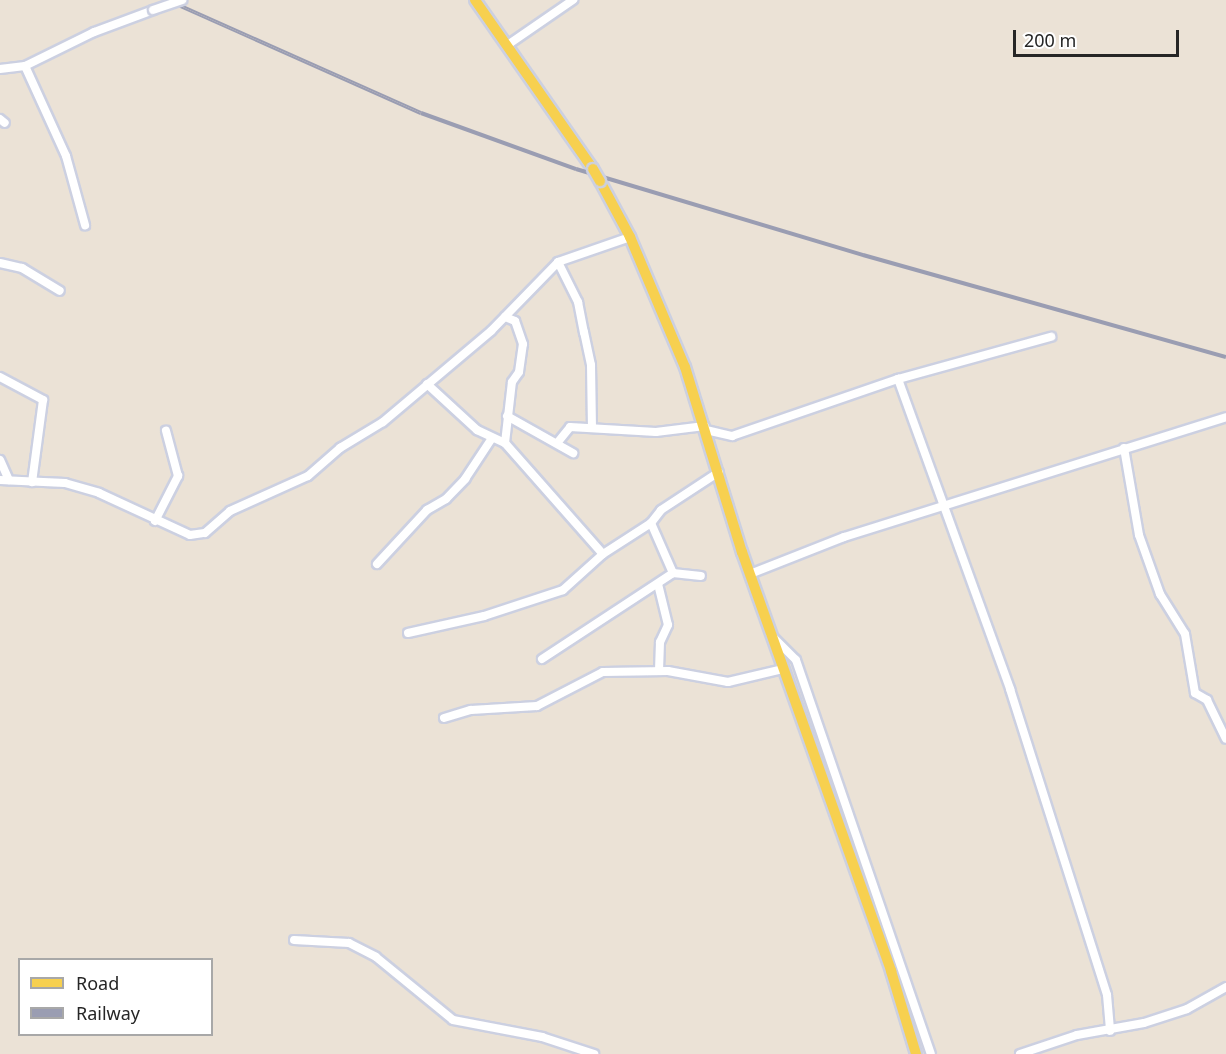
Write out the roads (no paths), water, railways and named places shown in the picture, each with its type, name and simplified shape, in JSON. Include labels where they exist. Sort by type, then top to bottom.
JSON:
[{"type":"main road","points":[[475,0],[509,44],[593,170],[630,237],[706,428],[750,574],[891,971],[916,1054]]},
{"type":"street","points":[[0,69],[25,66],[94,32],[182,0]]},
{"type":"street","points":[[509,44],[573,0]]},
{"type":"street","points":[[25,66],[66,156],[86,225]]},
{"type":"street","points":[[0,460],[4,480],[66,483],[99,493],[155,521],[190,535],[205,533],[230,511],[308,476],[427,384],[506,317],[558,262],[630,237]]},
{"type":"street","points":[[558,262],[578,302],[591,365],[592,427]]},
{"type":"street","points":[[0,263],[22,268],[60,291]]},
{"type":"street","points":[[505,443],[507,416],[523,344],[515,321],[506,317]]},
{"type":"street","points":[[558,442],[570,427],[656,432],[706,428],[732,436],[898,379],[1051,337]]},
{"type":"street","points":[[0,377],[43,400],[32,482]]},
{"type":"street","points":[[898,379],[941,507],[1010,689],[1107,995],[1110,1031]]},
{"type":"street","points":[[427,384],[477,430],[505,443],[603,554]]},
{"type":"street","points":[[507,416],[558,442],[573,453]]},
{"type":"street","points":[[750,574],[844,537],[1124,447],[1226,417]]},
{"type":"street","points":[[155,521],[178,476],[166,431]]},
{"type":"street","points":[[377,564],[427,510],[446,499],[480,460],[492,438]]},
{"type":"street","points":[[1124,447],[1139,535],[1160,594],[1185,634],[1195,693],[1207,700],[1226,739]]},
{"type":"street","points":[[408,633],[484,616],[563,590],[603,554],[651,523],[661,510],[719,471]]},
{"type":"street","points":[[651,523],[674,573]]},
{"type":"street","points":[[542,659],[674,573],[701,576]]},
{"type":"street","points":[[658,584],[668,625],[660,642],[658,671]]},
{"type":"street","points":[[771,635],[796,660],[931,1054]]},
{"type":"street","points":[[444,718],[471,710],[537,706],[603,672],[658,671],[728,682],[783,669]]},
{"type":"street","points":[[294,940],[349,943],[376,957],[453,1020],[542,1037],[594,1054]]},
{"type":"street","points":[[1020,1054],[1077,1035],[1110,1031],[1187,1009],[1226,987]]},
{"type":"railway","points":[[167,0],[421,113],[576,169],[863,255],[1226,357]]}]
